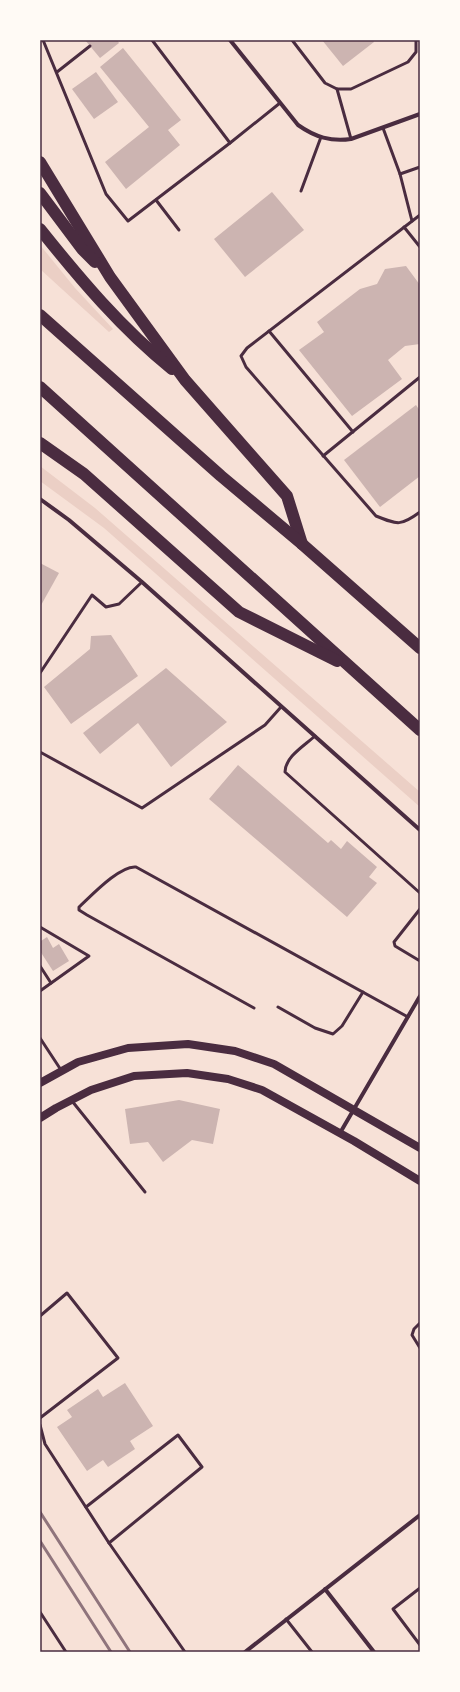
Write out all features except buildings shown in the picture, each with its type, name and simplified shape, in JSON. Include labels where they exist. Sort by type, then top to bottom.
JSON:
[{"type":"highway","points":[[40,162],[110,277],[185,380],[287,496],[302,544]]},
{"type":"highway","points":[[40,193],[82,249],[110,277]]},
{"type":"highway","points":[[40,229],[80,277],[149,351],[185,380]]},
{"type":"highway","points":[[40,316],[220,476],[302,544],[420,648]]},
{"type":"highway","points":[[40,387],[420,730]]},
{"type":"highway","points":[[40,443],[84,474],[239,612],[349,667]]},
{"type":"main road","points":[[40,1083],[78,1062],[128,1048],[188,1044],[235,1051],[274,1064],[420,1148]]},
{"type":"main road","points":[[40,1118],[91,1090],[134,1076],[187,1073],[228,1079],[262,1090],[340,1133],[420,1181]]},
{"type":"street","points":[[230,40],[298,125],[321,137],[336,140],[351,139],[420,114]]},
{"type":"street","points":[[40,499],[69,520],[142,582],[420,830]]},
{"type":"street","points":[[340,1133],[420,996]]},
{"type":"street","points":[[245,1652],[420,1515]]},
{"type":"street","points":[[325,1588],[374,1652]]},
{"type":"lane","points":[[43,40],[106,194],[128,221],[280,103]]},
{"type":"lane","points":[[152,40],[230,143]]},
{"type":"lane","points":[[292,40],[325,83],[337,89],[350,89],[408,62],[416,52],[416,40]]},
{"type":"lane","points":[[57,72],[90,46]]},
{"type":"lane","points":[[337,89],[351,139]]},
{"type":"lane","points":[[383,128],[400,174],[412,221]]},
{"type":"lane","points":[[301,192],[321,137]]},
{"type":"lane","points":[[400,174],[420,167]]},
{"type":"lane","points":[[156,200],[179,230]]},
{"type":"lane","points":[[420,215],[247,348],[240,356],[246,367],[376,516],[394,523],[407,522],[420,512]]},
{"type":"lane","points":[[404,227],[420,247]]},
{"type":"lane","points":[[269,331],[353,432]]},
{"type":"lane","points":[[323,456],[420,377]]},
{"type":"lane","points":[[40,673],[92,595],[106,607],[119,604],[142,582]]},
{"type":"lane","points":[[40,752],[142,808],[266,725],[281,706]]},
{"type":"lane","points":[[315,736],[289,760],[285,766],[285,772],[420,894]]},
{"type":"lane","points":[[254,1008],[87,915],[79,910],[79,907],[120,871],[131,866],[136,867],[408,1017]]},
{"type":"lane","points":[[420,910],[394,942],[395,946],[420,961]]},
{"type":"lane","points":[[40,928],[89,956],[40,991]]},
{"type":"lane","points":[[40,966],[51,983]]},
{"type":"lane","points":[[278,1006],[315,1028],[333,1034],[342,1026],[363,992]]},
{"type":"lane","points":[[40,1038],[62,1071]]},
{"type":"lane","points":[[71,1100],[145,1192]]},
{"type":"lane","points":[[40,1316],[67,1294],[118,1358],[40,1418]]},
{"type":"lane","points":[[420,1323],[414,1329],[412,1335],[414,1341],[420,1348]]},
{"type":"lane","points":[[40,1425],[45,1444],[109,1542],[185,1652]]},
{"type":"lane","points":[[86,1507],[178,1435],[202,1467],[109,1542]]},
{"type":"lane","points":[[420,1588],[393,1609],[420,1645]]},
{"type":"lane","points":[[40,1612],[66,1652]]},
{"type":"lane","points":[[286,1619],[312,1652]]},
{"type":"shaded area","points":[[40,245],[75,288],[113,329],[109,332],[40,269]]},
{"type":"shaded area","points":[[40,466],[95,508],[420,792],[420,807],[104,528],[40,481]]},
{"type":"railway","points":[[40,1512],[130,1652]]},
{"type":"railway","points":[[40,1541],[111,1652]]}]
